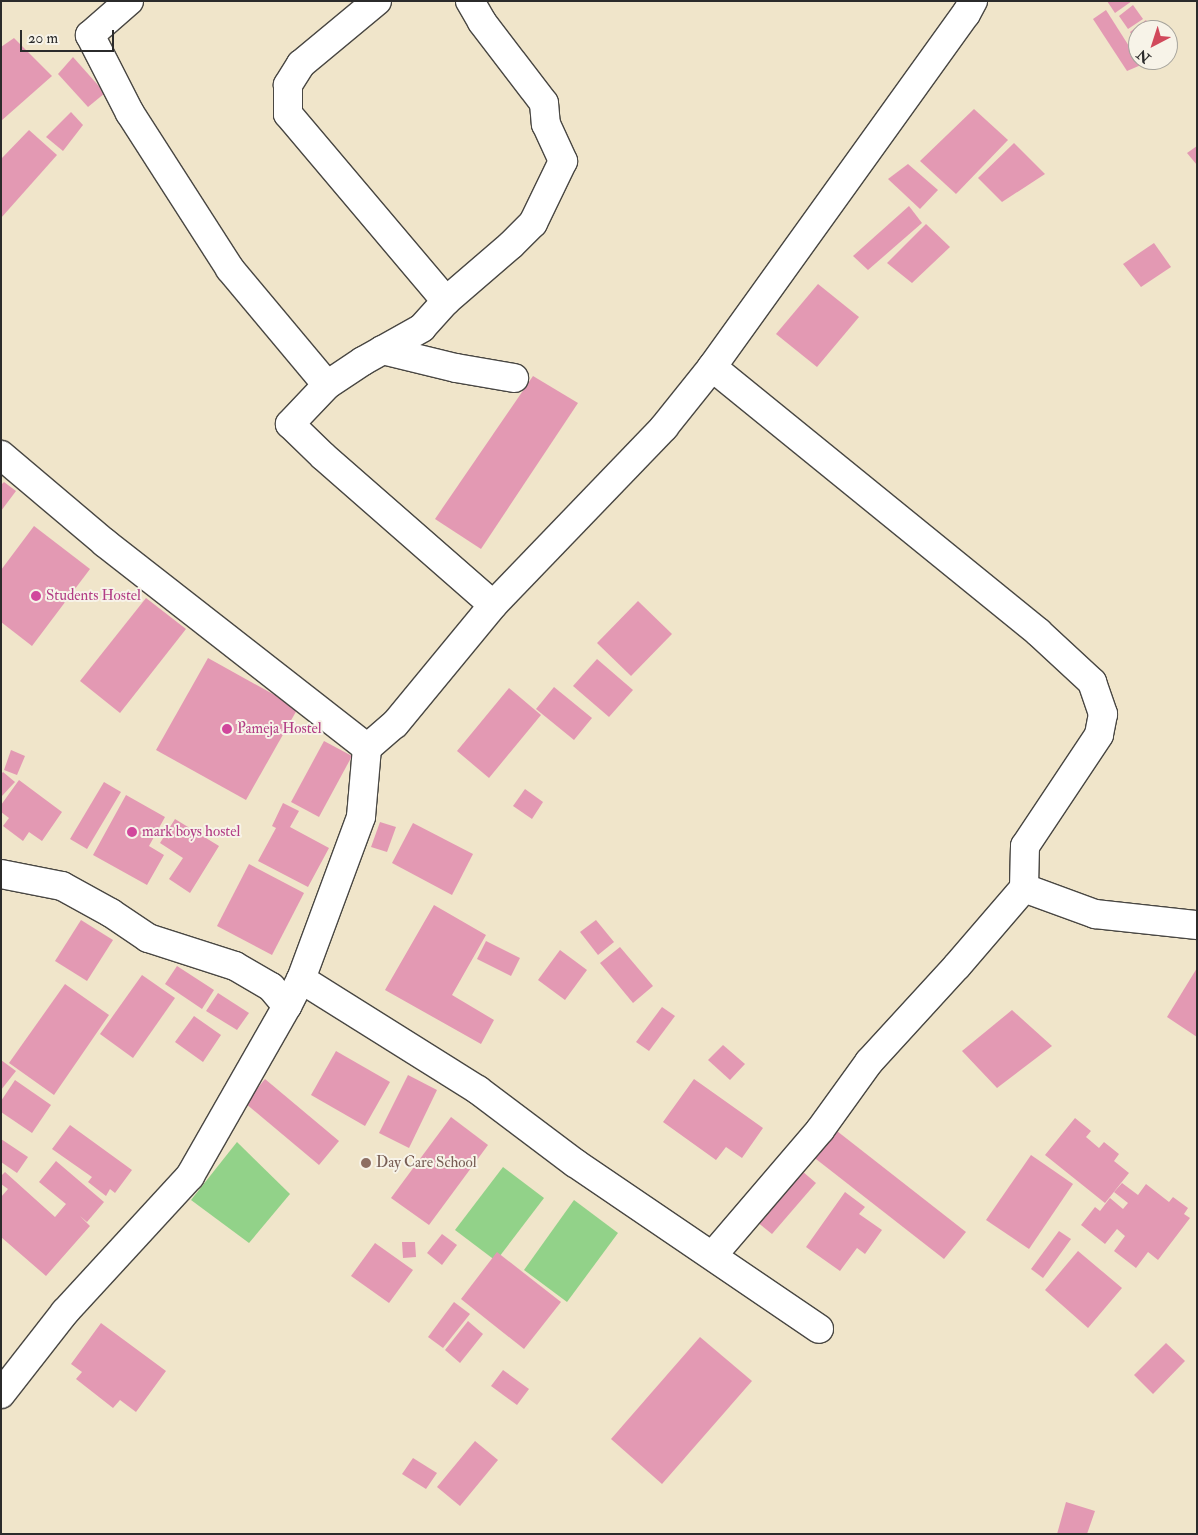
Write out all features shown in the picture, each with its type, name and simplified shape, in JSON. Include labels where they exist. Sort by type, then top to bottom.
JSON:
[{"type":"street","points":[[129,1],[90,35],[130,112],[230,269],[327,385]]},
{"type":"street","points":[[377,1],[301,64],[288,85],[288,114],[446,301]]},
{"type":"street","points":[[470,1],[482,22],[544,103],[546,124],[563,161],[533,223],[446,301],[422,328],[382,350],[327,385],[290,424],[323,456],[493,605]]},
{"type":"street","points":[[1,1394],[65,1312],[190,1176],[301,979],[361,817],[367,748],[395,724],[493,605],[664,427],[712,367],[966,14],[973,1]]},
{"type":"street","points":[[382,350],[456,368],[514,378]]},
{"type":"street","points":[[712,367],[1038,632],[1092,682],[1103,714],[1099,735],[1025,846],[1024,888],[957,966],[869,1062],[820,1130],[713,1255]]},
{"type":"street","points":[[1,455],[105,543],[367,748]]},
{"type":"street","points":[[1,874],[62,886],[111,913],[148,938],[235,966],[271,987],[286,1006]]},
{"type":"street","points":[[1024,888],[1095,914],[1197,924]]},
{"type":"street","points":[[301,979],[478,1090],[575,1163],[713,1255],[819,1329]]},
{"type":"green space","points":[[237,1142],[290,1194],[249,1243],[191,1200]]},
{"type":"green space","points":[[503,1167],[544,1198],[496,1261],[455,1230]]},
{"type":"green space","points":[[574,1200],[618,1233],[567,1302],[524,1270]]},
{"type":"building","points":[[1107,1],[1132,1],[1115,13]]},
{"type":"building","points":[[1133,5],[1143,19],[1128,20],[1128,29],[1119,16]]},
{"type":"building","points":[[1106,10],[1128,45],[1129,70],[1127,71],[1093,19]]},
{"type":"building","points":[[14,38],[52,76],[1,121],[1,47]]},
{"type":"building","points":[[73,57],[105,93],[88,107],[58,74]]},
{"type":"building","points":[[974,109],[1008,140],[956,194],[920,161]]},
{"type":"building","points":[[71,112],[83,125],[63,151],[46,137]]},
{"type":"building","points":[[29,130],[57,155],[1,218],[1,159]]},
{"type":"building","points":[[1014,143],[1045,174],[1002,202],[978,178]]},
{"type":"building","points":[[1197,146],[1197,165],[1187,153]]},
{"type":"building","points":[[908,164],[938,190],[920,209],[888,179]]},
{"type":"building","points":[[909,206],[922,223],[868,270],[853,256]]},
{"type":"building","points":[[926,224],[950,247],[912,283],[887,263]]},
{"type":"building","points":[[1154,243],[1171,267],[1141,287],[1123,264]]},
{"type":"building","points":[[818,284],[859,317],[817,367],[776,334]]},
{"type":"building","points":[[533,376],[578,403],[481,549],[435,519]]},
{"type":"building","points":[[4,482],[16,491],[1,511],[1,485]]},
{"type":"building","name":"Students Hostel","points":[[34,526],[90,569],[32,646],[1,622],[1,570]]},
{"type":"building","points":[[146,598],[186,629],[120,713],[80,681]]},
{"type":"building","points":[[638,601],[672,634],[631,676],[597,643]]},
{"type":"building","name":"Pameja Hostel","points":[[208,658],[298,708],[246,800],[156,750]]},
{"type":"building","points":[[597,659],[633,690],[609,717],[573,686]]},
{"type":"building","points":[[554,687],[592,718],[574,740],[536,709]]},
{"type":"building","points":[[509,688],[541,715],[489,778],[457,751]]},
{"type":"building","points":[[324,741],[352,756],[319,817],[291,802]]},
{"type":"building","points":[[11,750],[25,756],[17,775],[4,770]]},
{"type":"building","points":[[3,772],[15,782],[1,797],[1,774]]},
{"type":"building","points":[[19,780],[62,812],[42,841],[29,832],[23,841],[3,826],[9,818],[1,812],[1,805]]},
{"type":"building","points":[[104,782],[121,792],[87,849],[70,839]]},
{"type":"building","points":[[525,789],[543,802],[532,819],[513,806]]},
{"type":"building","name":"mark boys hostel","points":[[126,795],[165,817],[149,846],[164,855],[147,885],[93,855]]},
{"type":"building","points":[[283,803],[299,811],[290,827],[329,848],[308,887],[258,861],[276,828],[272,826]]},
{"type":"building","points":[[175,819],[219,846],[190,893],[169,879],[183,858],[160,843]]},
{"type":"building","points":[[380,822],[396,827],[387,852],[371,847]]},
{"type":"building","points":[[413,823],[473,854],[452,895],[392,863]]},
{"type":"building","points":[[249,864],[304,893],[272,955],[217,926]]},
{"type":"building","points":[[434,905],[486,935],[452,995],[494,1020],[481,1044],[385,990]]},
{"type":"building","points":[[81,920],[113,940],[87,981],[55,961]]},
{"type":"building","points":[[596,920],[614,942],[598,955],[580,932]]},
{"type":"building","points":[[486,941],[520,958],[511,976],[477,959]]},
{"type":"building","points":[[620,947],[653,986],[633,1003],[600,963]]},
{"type":"building","points":[[560,950],[587,970],[565,1000],[538,980]]},
{"type":"building","points":[[177,966],[214,990],[202,1009],[165,984]]},
{"type":"building","points":[[1197,968],[1197,1037],[1167,1017]]},
{"type":"building","points":[[142,975],[175,998],[133,1058],[100,1034]]},
{"type":"building","points":[[65,984],[109,1015],[54,1095],[9,1063]]},
{"type":"building","points":[[218,993],[249,1013],[237,1030],[206,1011]]},
{"type":"building","points":[[662,1007],[675,1016],[649,1051],[636,1042]]},
{"type":"building","points":[[1012,1010],[1052,1046],[997,1088],[962,1051]]},
{"type":"building","points":[[194,1016],[221,1035],[203,1062],[175,1042]]},
{"type":"building","points":[[723,1045],[745,1064],[730,1080],[708,1060]]},
{"type":"building","points":[[336,1051],[390,1082],[365,1126],[311,1095]]},
{"type":"building","points":[[1,1060],[16,1071],[1,1090]]},
{"type":"building","points":[[408,1075],[437,1090],[409,1148],[379,1133]]},
{"type":"building","points":[[265,1079],[339,1141],[319,1165],[245,1103]]},
{"type":"building","points":[[694,1079],[763,1128],[742,1158],[726,1147],[716,1160],[663,1122]]},
{"type":"building","points":[[15,1080],[51,1105],[32,1133],[1,1112],[1,1101]]},
{"type":"building","points":[[451,1117],[488,1145],[429,1225],[391,1198]]},
{"type":"building","points":[[1075,1118],[1091,1131],[1086,1137],[1099,1148],[1104,1142],[1119,1154],[1114,1161],[1129,1173],[1105,1203],[1045,1155]]},
{"type":"building","points":[[828,1124],[966,1232],[944,1259],[807,1152]]},
{"type":"building","points":[[70,1125],[132,1170],[115,1193],[110,1189],[106,1196],[88,1182],[92,1177],[52,1149]]},
{"type":"building","points":[[1,1139],[28,1157],[17,1173],[1,1162]]},
{"type":"building","points":[[1031,1155],[1073,1184],[1029,1249],[986,1220]]},
{"type":"building","points":[[56,1161],[104,1202],[87,1222],[80,1216],[90,1226],[46,1276],[1,1237],[1,1197],[8,1189],[1,1184],[1,1176],[5,1172],[55,1217],[66,1204],[39,1182]]},
{"type":"building","points":[[795,1165],[816,1183],[772,1234],[751,1217]]},
{"type":"building","points":[[1122,1183],[1138,1195],[1146,1184],[1169,1202],[1173,1197],[1188,1208],[1184,1214],[1190,1218],[1158,1260],[1148,1252],[1136,1268],[1114,1251],[1125,1236],[1117,1229],[1105,1244],[1081,1225],[1095,1207],[1100,1211],[1110,1198],[1123,1209],[1128,1203],[1114,1192]]},
{"type":"building","points":[[845,1192],[865,1207],[859,1214],[882,1230],[865,1254],[857,1248],[840,1271],[806,1247]]},
{"type":"building","points":[[1059,1231],[1071,1239],[1043,1278],[1031,1269]]},
{"type":"building","points":[[442,1234],[457,1245],[442,1265],[427,1253]]},
{"type":"building","points":[[402,1242],[415,1242],[416,1257],[403,1258]]},
{"type":"building","points":[[375,1243],[413,1270],[389,1303],[351,1276]]},
{"type":"building","points":[[1078,1251],[1122,1288],[1088,1328],[1045,1290]]},
{"type":"building","points":[[497,1252],[561,1302],[524,1349],[461,1299]]},
{"type":"building","points":[[454,1302],[470,1314],[443,1348],[428,1337]]},
{"type":"building","points":[[468,1321],[483,1334],[460,1363],[445,1350]]},
{"type":"building","points":[[101,1323],[166,1371],[136,1412],[120,1400],[113,1408],[76,1379],[82,1372],[71,1364]]},
{"type":"building","points":[[700,1337],[752,1381],[662,1484],[611,1439]]},
{"type":"building","points":[[1166,1343],[1185,1361],[1153,1394],[1134,1375]]},
{"type":"building","points":[[503,1370],[529,1389],[517,1405],[491,1386]]},
{"type":"building","points":[[475,1441],[498,1460],[460,1506],[437,1487]]},
{"type":"building","points":[[413,1458],[437,1473],[426,1489],[402,1474]]},
{"type":"building","points":[[1066,1502],[1095,1511],[1087,1534],[1057,1534]]},
{"type":"place","name":"Students Hostel","points":[[36,596]]},
{"type":"place","name":"Pameja Hostel","points":[[227,729]]},
{"type":"place","name":"mark boys hostel","points":[[132,832]]},
{"type":"place","name":"Day Care School","points":[[366,1163]]}]
